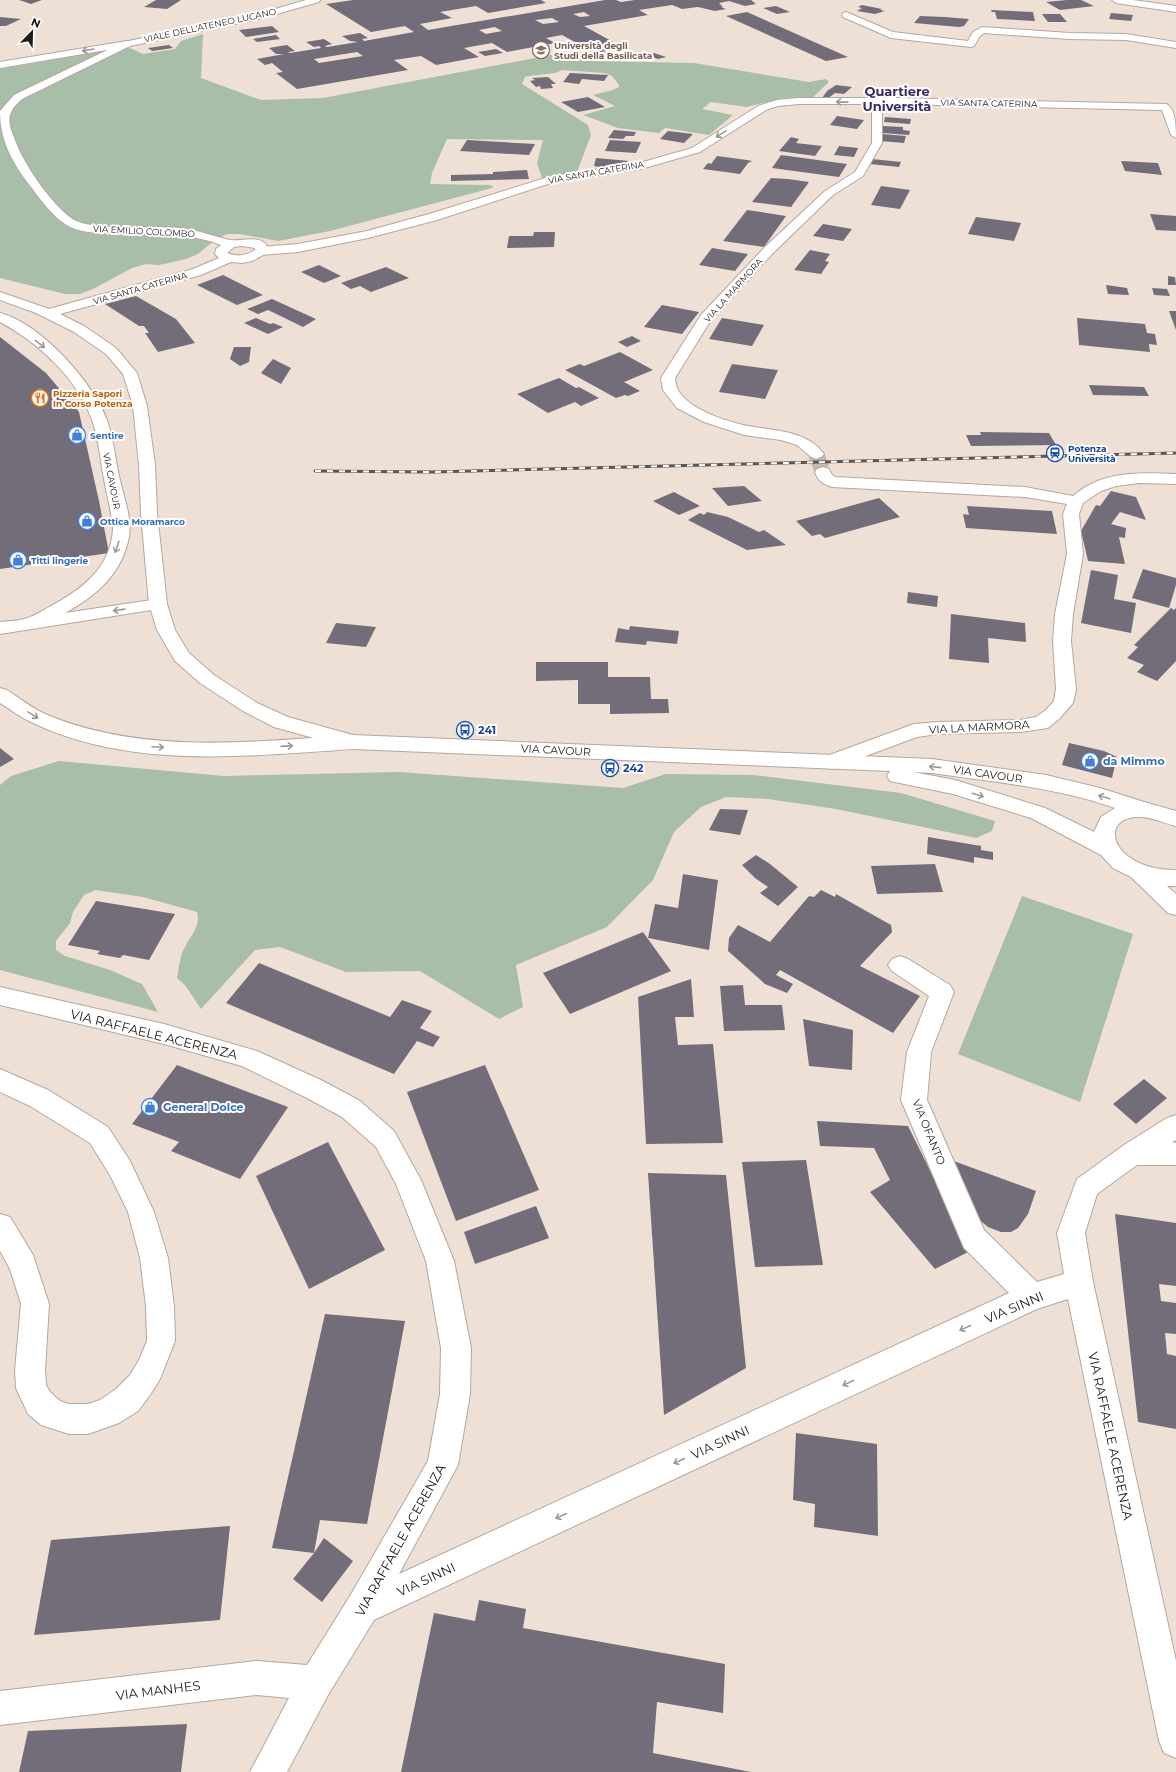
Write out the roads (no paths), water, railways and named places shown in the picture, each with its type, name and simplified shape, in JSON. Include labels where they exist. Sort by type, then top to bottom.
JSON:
[{"type":"street","name":"VIALE DELL'ATENEO LUCANO","points":[[127,44],[259,16],[316,0]]},
{"type":"street","points":[[1116,0],[1176,9]]},
{"type":"street","points":[[846,15],[891,35],[971,44],[976,34],[982,30],[1069,36],[1126,37],[1176,45]]},
{"type":"street","points":[[0,65],[127,44]]},
{"type":"street","name":"VIA EMILIO COLOMBO","points":[[127,44],[18,97],[2,109],[1,118],[22,169],[60,213],[71,222],[106,230],[201,234],[230,244]]},
{"type":"street","points":[[1176,98],[1166,107],[1176,135]]},
{"type":"street","name":"VIA SANTA CATERINA","points":[[49,313],[197,272],[230,258],[250,257],[261,251],[298,248],[368,234],[433,217],[552,179],[636,167],[696,150],[762,108],[778,104],[799,101],[868,102],[895,100],[1166,107]]},
{"type":"street","name":"VIA LA MARMORA","points":[[816,454],[802,442],[784,436],[744,430],[709,419],[682,405],[670,390],[668,378],[706,318],[769,250],[829,193],[859,174],[877,143],[877,113]]},
{"type":"street","points":[[230,258],[225,257],[220,252],[225,246],[230,244],[242,242],[254,243],[261,246],[261,251]]},
{"type":"street","name":"VIA CAVOUR","points":[[0,296],[49,313],[79,329],[111,351],[130,373],[140,406],[147,465],[149,513],[158,604],[166,630],[182,657],[207,679],[250,707],[281,722],[353,742]]},
{"type":"street","name":"VIA CAVOUR","points":[[0,317],[40,344],[63,363],[84,388],[99,418],[122,533],[109,569],[96,584],[68,603],[33,622]]},
{"type":"street","points":[[823,472],[825,478],[832,482],[1025,492],[1076,501],[1095,488],[1114,482],[1139,478],[1176,479]]},
{"type":"street","name":"VIA LA MARMORA","points":[[831,762],[914,731],[938,728],[1020,726],[1041,723],[1053,714],[1063,703],[1066,689],[1062,641],[1064,614],[1074,554],[1074,537],[1070,514],[1076,501]]},
{"type":"street","name":"VIA CAVOUR","points":[[0,628],[158,604]]},
{"type":"street","name":"VIA CAVOUR","points":[[0,694],[45,723],[79,734],[143,746],[229,750],[353,742],[932,766],[1046,782],[1100,796],[1141,809],[1159,812],[1176,819]]},
{"type":"street","name":"VIA CAVOUR","points":[[831,762],[955,787],[1038,813],[1108,849],[1120,862],[1138,873],[1176,907]]},
{"type":"street","name":"VIA CAVOUR","points":[[1108,849],[1104,834],[1108,821],[1122,812],[1141,809]]},
{"type":"street","name":"VIA CAVOUR","points":[[1138,873],[1157,878],[1176,878]]},
{"type":"street","name":"VIA OFANTO","points":[[900,965],[942,992],[919,1052],[914,1100],[974,1239],[1032,1297]]},
{"type":"street","name":"VIA RAFFAELE ACERENZA","points":[[0,996],[164,1034],[248,1058],[314,1089],[351,1110],[385,1139],[408,1180],[440,1261],[456,1348],[456,1394],[443,1465],[362,1608],[316,1684],[268,1772]]},
{"type":"street","points":[[0,1080],[39,1098],[99,1135],[121,1169],[141,1212],[154,1258],[160,1306],[161,1341],[150,1369],[140,1385],[126,1400],[108,1412],[88,1418],[69,1419],[52,1414],[38,1403],[31,1388],[30,1370],[35,1304],[22,1264],[0,1226]]},
{"type":"street","name":"VIA RAFFAELE ACERENZA","points":[[1176,1126],[1133,1153],[1086,1187],[1071,1233],[1079,1282],[1176,1741]]},
{"type":"street","points":[[1133,1153],[1176,1154]]},
{"type":"street","name":"VIA SINNI","points":[[362,1608],[1032,1297],[1079,1282]]},
{"type":"street","name":"VIA MANHES","points":[[0,1708],[257,1678],[316,1684]]},
{"type":"tunnel","points":[[816,454],[823,472]]},
{"type":"railway","points":[[315,471],[433,472],[1176,453]]},
{"type":"place","name":"Università degli Studi della Basilicata","points":[[541,50]]},
{"type":"place","name":"Pizzeria Sapori In Corso Potenza","points":[[40,398]]},
{"type":"place","name":"Sentire","points":[[77,435]]},
{"type":"place","name":"Potenza Università","points":[[1055,453]]},
{"type":"place","name":"Ottica Moramarco","points":[[87,521]]},
{"type":"place","name":"Titti lingerie","points":[[18,560]]},
{"type":"place","name":"241","points":[[465,730]]},
{"type":"place","name":"da Mimmo","points":[[1090,761]]},
{"type":"place","name":"242","points":[[610,768]]},
{"type":"place","name":"General Dolce","points":[[150,1107]]},
{"type":"district","name":"Quartiere Università","points":[[897,98]]}]
